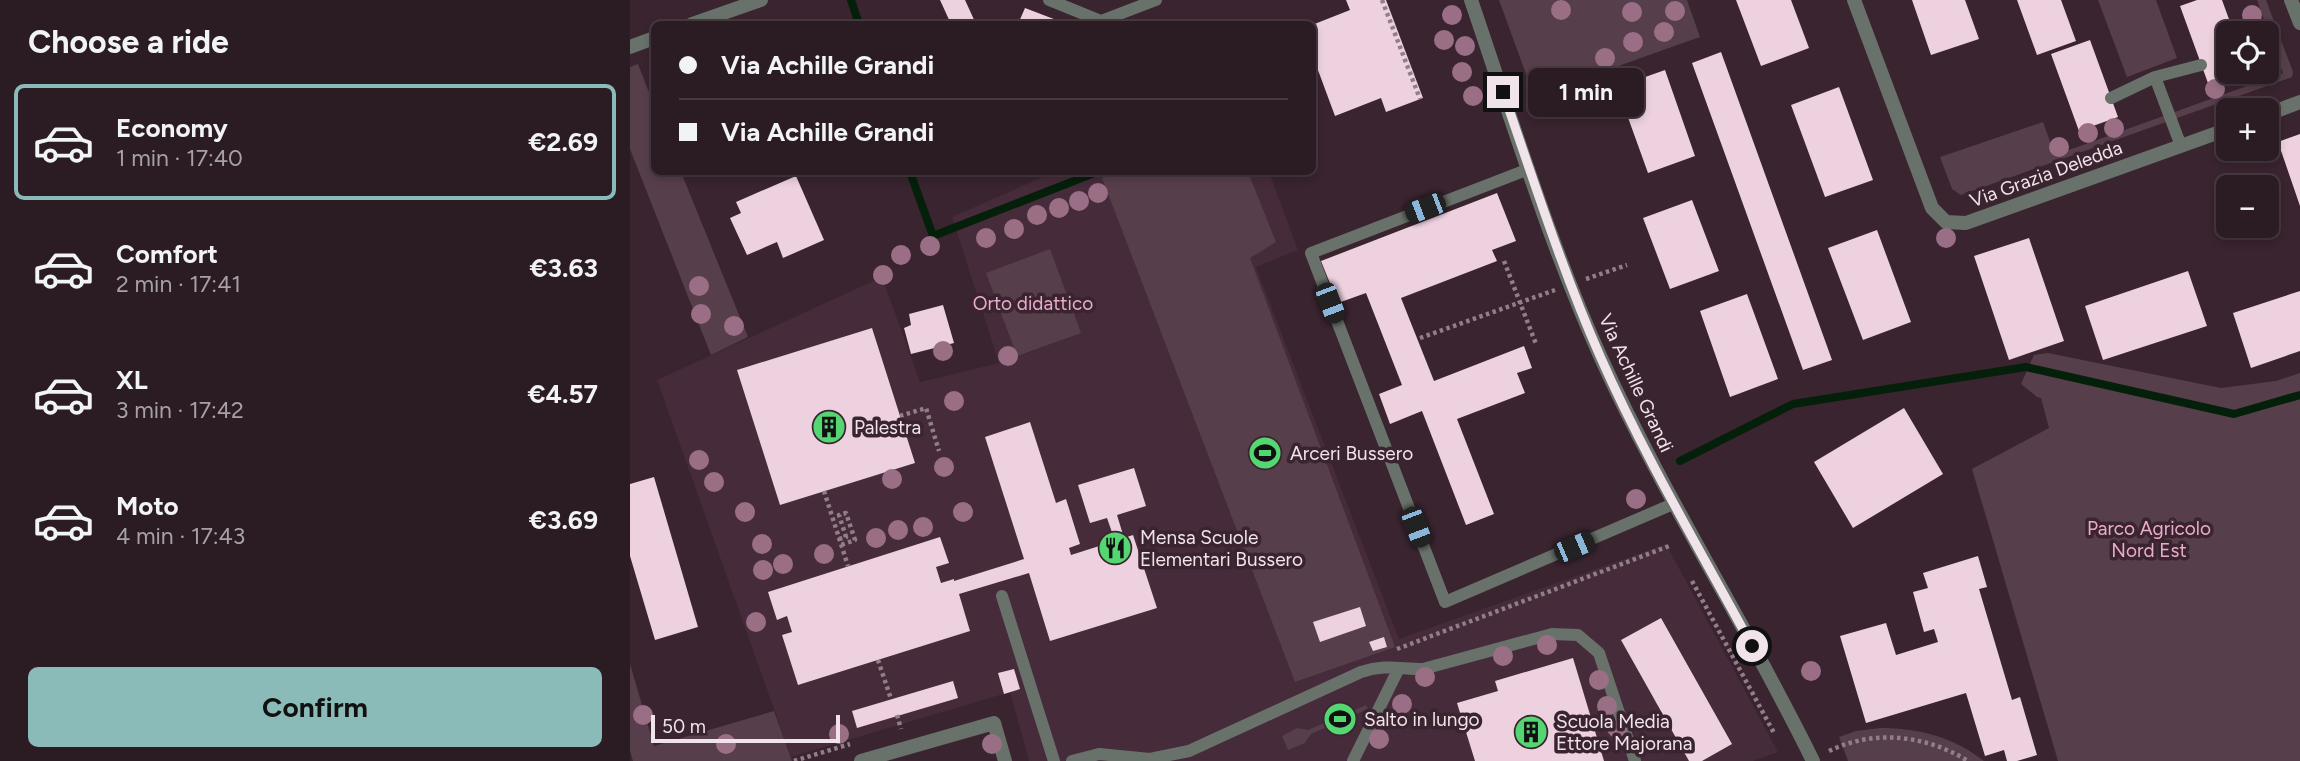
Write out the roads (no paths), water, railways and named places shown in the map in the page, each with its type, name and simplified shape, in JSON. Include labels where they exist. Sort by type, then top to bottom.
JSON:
[{"type":"street","points":[[701,21],[761,0]]},
{"type":"street","name":"Via Achille Grandi","points":[[1471,0],[1570,285],[1600,357],[1652,465],[1813,761]]},
{"type":"street","name":"Via Grazia Deledda","points":[[1854,0],[1932,208],[1937,216],[1946,222],[1966,223],[2216,133]]},
{"type":"street","points":[[2291,0],[2300,23]]},
{"type":"street","points":[[630,47],[651,39]]},
{"type":"street","points":[[2279,110],[2300,102]]},
{"type":"street","points":[[861,761],[994,723],[1005,761]]},
{"type":"lane","points":[[1049,0],[1101,21],[1156,0]]},
{"type":"lane","points":[[1128,21],[1132,9]]},
{"type":"lane","points":[[2111,99],[2155,77],[2202,65]]},
{"type":"lane","points":[[2155,77],[2181,146]]},
{"type":"lane","points":[[1529,169],[1311,253],[1445,602],[1673,504]]},
{"type":"lane","points":[[1002,596],[1054,761]]},
{"type":"lane","points":[[1072,761],[1098,754],[1150,759],[1189,751],[1361,671],[1377,667],[1423,669],[1552,635],[1578,635],[1599,653],[1635,761]]},
{"type":"lane","points":[[1353,761],[1399,668]]},
{"type":"waterway","points":[[851,0],[858,21]]},
{"type":"waterway","points":[[911,175],[933,236],[1089,175]]},
{"type":"waterway","points":[[1680,461],[1793,404],[2026,367],[2234,414],[2300,395]]},
{"type":"place","name":"Palestra","points":[[829,427]]},
{"type":"place","name":"Arceri Bussero","points":[[1265,453]]},
{"type":"place","name":"Mensa Scuole Elementari Bussero","points":[[1115,548]]},
{"type":"place","name":"Salto in lungo","points":[[1340,719]]},
{"type":"place","name":"Scuola Media Ettore Majorana","points":[[1531,732]]},
{"type":"park label","name":"Orto didattico","points":[[1033,303]]},
{"type":"park label","name":"Parco Agricolo Nord Est","points":[[2149,539]]}]
